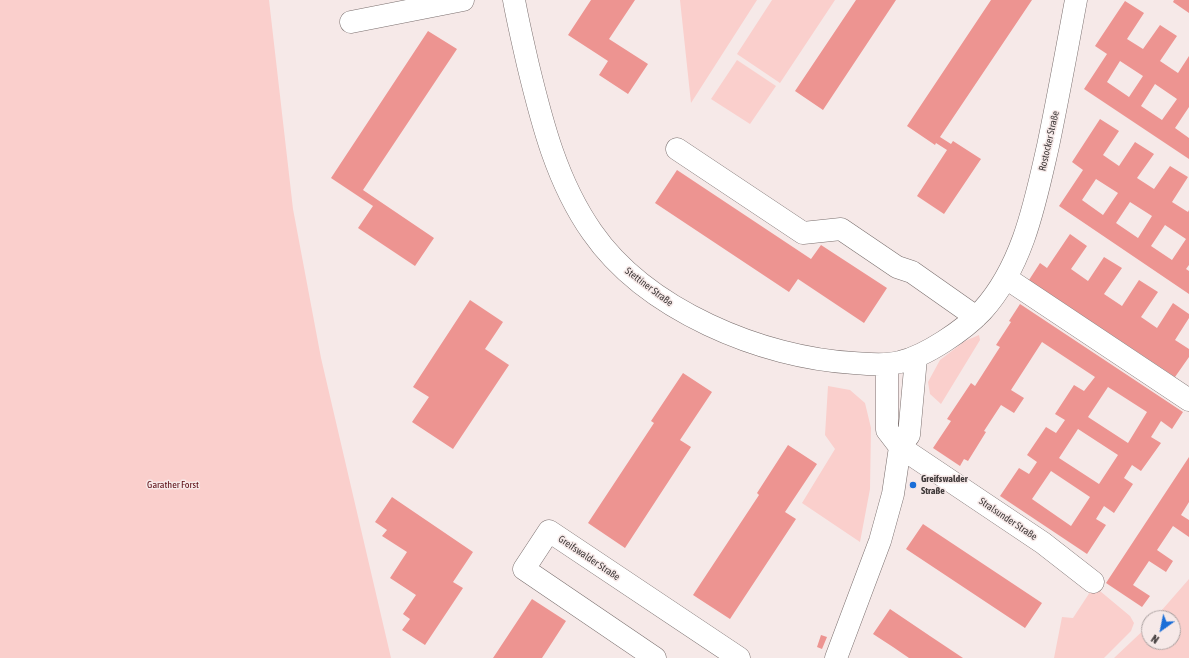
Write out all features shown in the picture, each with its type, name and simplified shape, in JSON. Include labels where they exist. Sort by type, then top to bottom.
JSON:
[{"type":"street","points":[[351,22],[463,0]]},
{"type":"street","name":"Stettiner Straße","points":[[514,0],[534,90],[552,152],[577,209],[593,234],[607,251],[629,273],[648,289],[683,311],[703,322],[757,345],[831,362],[887,365]]},
{"type":"street","name":"Rostocker Straße","points":[[887,365],[916,358],[950,337],[976,317],[994,296],[1006,278],[1035,205],[1061,87],[1076,0]]},
{"type":"street","points":[[677,150],[804,233],[841,229],[897,267],[912,272],[976,317]]},
{"type":"street","points":[[1006,278],[1189,400]]},
{"type":"street","points":[[836,658],[880,540],[893,494],[900,448],[909,435],[916,358]]},
{"type":"street","name":"Stralsunder Straße","points":[[887,365],[887,430],[900,448],[1043,543],[1093,582]]},
{"type":"street","name":"Greifswalder Straße","points":[[655,658],[524,569],[549,531],[739,658]]},
{"type":"green space","name":"Garather Forst","points":[[0,0],[269,0],[293,209],[321,358],[391,658],[0,658]]},
{"type":"green space","points":[[680,0],[757,0],[691,103]]},
{"type":"green space","points":[[772,0],[835,0],[780,83],[737,54]]},
{"type":"green space","points":[[737,60],[776,86],[750,124],[711,99]]},
{"type":"green space","points":[[979,335],[980,340],[941,404],[930,394],[928,382],[940,360],[965,341]]},
{"type":"green space","points":[[828,386],[850,390],[865,403],[871,428],[870,489],[860,542],[802,503],[835,449],[825,435]]},
{"type":"green space","points":[[1189,579],[1189,658],[1114,658],[1141,633],[1141,650],[1181,650],[1181,610],[1162,610]]},
{"type":"green space","points":[[1094,586],[1130,616],[1134,623],[1131,631],[1104,658],[1054,658],[1062,617],[1073,618]]},
{"type":"building","points":[[591,0],[635,0],[609,39],[648,64],[628,94],[599,75],[608,61],[568,35]]},
{"type":"building","points":[[856,0],[896,0],[823,110],[795,91]]},
{"type":"building","points":[[991,0],[1032,0],[940,137],[951,144],[953,141],[981,159],[944,214],[917,196],[947,150],[936,143],[935,145],[907,126]]},
{"type":"building","points":[[1174,0],[1189,0],[1189,13],[1173,2]]},
{"type":"building","points":[[1125,1],[1144,13],[1127,39],[1143,49],[1160,25],[1177,36],[1160,61],[1178,73],[1189,56],[1189,107],[1175,128],[1189,138],[1189,159],[1084,89],[1107,54],[1095,46]],"holes":[[[1120,61],[1143,76],[1129,97],[1107,82]],[[1155,84],[1177,99],[1162,120],[1141,106]]]},
{"type":"building","points":[[428,31],[457,49],[363,190],[434,238],[415,266],[358,228],[373,206],[331,178]]},
{"type":"building","points":[[1100,119],[1119,131],[1103,155],[1119,166],[1135,142],[1154,154],[1137,178],[1154,189],[1170,166],[1188,177],[1172,202],[1188,212],[1189,210],[1189,265],[1186,269],[1189,271],[1189,294],[1059,206],[1083,170],[1072,162]],"holes":[[[1096,179],[1118,193],[1103,215],[1082,200]],[[1130,202],[1152,216],[1138,238],[1116,223]],[[1165,225],[1186,239],[1172,260],[1151,246]]]},
{"type":"building","points":[[677,170],[811,259],[821,245],[887,288],[864,323],[798,279],[789,292],[655,203]]},
{"type":"building","points":[[1070,234],[1087,246],[1071,269],[1088,281],[1104,257],[1122,268],[1104,294],[1122,306],[1139,280],[1158,292],[1141,317],[1157,328],[1173,303],[1189,314],[1189,318],[1175,340],[1189,349],[1189,357],[1175,377],[1029,280],[1040,263],[1047,268]]},
{"type":"building","points":[[470,300],[503,322],[485,349],[509,365],[453,449],[412,422],[429,397],[413,387]]},
{"type":"building","points":[[1020,304],[1183,412],[1172,429],[1161,421],[1151,437],[1161,443],[1141,471],[1132,465],[1124,478],[1133,484],[1114,513],[1104,506],[1096,519],[1106,525],[1087,554],[1000,496],[1019,468],[1029,474],[1037,462],[1027,455],[1046,427],[1056,433],[1065,420],[1055,414],[1074,385],[1084,391],[1095,377],[1042,342],[1011,390],[1024,398],[1014,413],[1001,405],[984,431],[986,432],[968,461],[964,459],[960,466],[933,448],[951,421],[947,419],[971,383],[975,386],[1000,347],[996,345],[1011,322],[1009,321]],"holes":[[[1108,387],[1147,412],[1128,443],[1088,417]],[[1078,429],[1118,455],[1099,484],[1059,458]],[[1051,471],[1090,497],[1071,526],[1032,499]]]},
{"type":"building","points":[[683,373],[712,392],[680,440],[691,447],[625,548],[588,523],[654,423],[651,421]]},
{"type":"building","points":[[788,445],[817,464],[785,512],[796,519],[730,619],[693,595],[759,495],[757,493]]},
{"type":"building","points":[[1189,457],[1189,502],[1181,515],[1189,520],[1189,537],[1173,526],[1157,550],[1173,561],[1166,572],[1149,561],[1133,585],[1150,596],[1142,607],[1106,583]]},
{"type":"building","points":[[392,497],[473,552],[453,582],[463,588],[425,645],[402,630],[410,619],[403,614],[416,595],[390,578],[407,552],[382,536],[387,530],[375,522]]},
{"type":"building","points":[[923,524],[1042,603],[1025,628],[906,549]]},
{"type":"building","points":[[532,599],[566,621],[542,658],[493,658]]},
{"type":"building","points":[[890,609],[963,658],[909,658],[873,634]]},
{"type":"building","points":[[821,635],[827,637],[822,649],[817,647]]},
{"type":"place","name":"Greifswalder Straße","points":[[913,485]]}]
